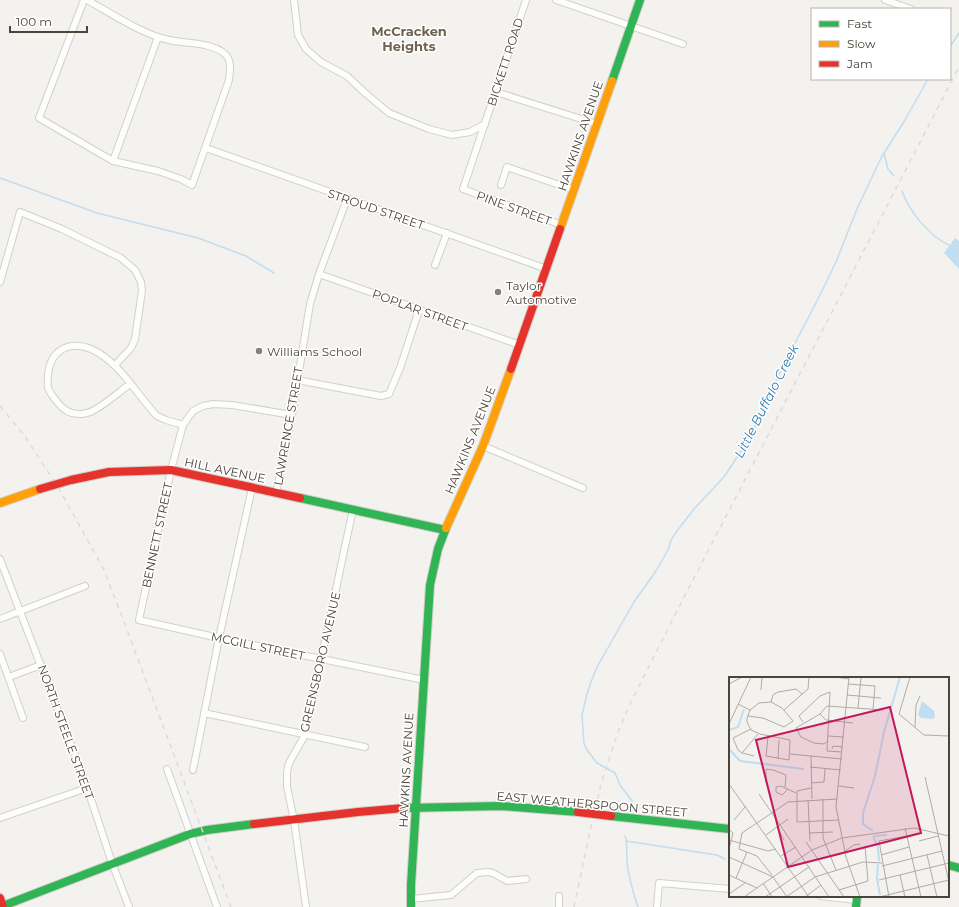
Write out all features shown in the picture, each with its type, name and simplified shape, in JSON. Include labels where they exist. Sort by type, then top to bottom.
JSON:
[{"type":"street","points":[[86,0],[141,30],[158,37],[218,49],[227,56],[231,66],[228,80],[206,148],[192,185],[181,179],[158,171],[114,161],[39,118],[86,0]]},
{"type":"street","points":[[294,0],[298,35],[306,49],[321,62],[347,76],[389,113],[429,129],[452,135],[470,132],[485,124]]},
{"type":"street","name":"BICKETT ROAD","points":[[485,124],[526,0]]},
{"type":"street","points":[[556,0],[683,44]]},
{"type":"street","name":"HAWKINS AVENUE","points":[[411,903],[430,585],[438,549],[483,446],[547,269],[640,0]]},
{"type":"street","points":[[885,0],[907,8]]},
{"type":"street","points":[[114,161],[141,81],[158,37]]},
{"type":"street","points":[[496,92],[597,124]]},
{"type":"street","name":"PINE STREET","points":[[485,124],[463,189],[562,226]]},
{"type":"street","name":"STROUD STREET","points":[[206,148],[547,269]]},
{"type":"street","points":[[501,184],[507,167],[574,190]]},
{"type":"street","name":"LAWRENCE STREET","points":[[276,493],[292,415],[309,309],[319,274],[347,199]]},
{"type":"street","points":[[0,282],[20,212],[62,229],[121,258],[135,270],[141,282],[142,290],[135,339],[131,348],[115,365]]},
{"type":"street","points":[[435,265],[447,233]]},
{"type":"street","name":"POPLAR STREET","points":[[319,274],[520,345]]},
{"type":"street","points":[[297,380],[381,396],[387,395],[392,390],[419,310]]},
{"type":"street","points":[[130,384],[92,412],[79,414],[64,410],[48,389],[48,374],[51,361],[58,352],[74,347],[90,349],[115,365],[157,416],[183,425]]},
{"type":"street","name":"BENNETT STREET","points":[[139,620],[171,470],[183,425],[193,411],[203,406],[213,404],[232,405],[292,415]]},
{"type":"street","points":[[483,446],[583,488]]},
{"type":"street","name":"HILL AVENUE","points":[[0,503],[71,480],[109,472],[171,470],[445,530]]},
{"type":"street","points":[[193,770],[219,638],[252,488]]},
{"type":"street","name":"GREENSBORO AVENUE","points":[[306,907],[287,772],[289,763],[305,735],[353,509]]},
{"type":"street","name":"NORTH STEELE STREET","points":[[0,559],[87,788],[112,863],[129,907]]},
{"type":"street","points":[[0,619],[85,586]]},
{"type":"street","name":"MCGILL STREET","points":[[139,620],[424,680]]},
{"type":"street","points":[[0,654],[23,718]]},
{"type":"street","points":[[8,677],[40,665]]},
{"type":"street","points":[[204,713],[365,747]]},
{"type":"street","points":[[167,769],[217,907]]},
{"type":"street","points":[[0,818],[87,788]]},
{"type":"street","name":"EAST WEATHERSPOON STREET","points":[[2,907],[190,834],[222,828],[358,812],[416,807],[501,806],[578,812],[729,829]]},
{"type":"street","points":[[949,865],[959,868]]},
{"type":"street","points":[[411,903],[451,895],[477,873],[493,873],[507,881],[526,879]]},
{"type":"street","points":[[657,907],[659,883],[729,888]]},
{"type":"street","points":[[559,896],[559,907]]},
{"type":"street","points":[[828,897],[856,901]]},
{"type":"street","points":[[0,898],[2,907]]},
{"type":"water","points":[[955,238],[959,241],[959,269],[944,253]]},
{"type":"waterway","name":"Little Buffalo Creek","points":[[951,45],[959,33]]},
{"type":"waterway","name":"Little Buffalo Creek","points":[[633,810],[632,801],[620,785],[615,773],[597,763],[584,744],[582,715],[587,694],[597,667],[634,602],[656,571],[668,550],[671,540],[694,509],[724,477],[745,445],[836,262],[857,209],[881,158],[927,80]]},
{"type":"waterway","points":[[884,153],[888,169],[894,176]]},
{"type":"waterway","points":[[0,178],[97,213],[198,238],[246,256],[274,273]]},
{"type":"waterway","points":[[902,191],[909,207],[927,229],[934,236],[949,245]]},
{"type":"waterway","name":"Little Buffalo Creek","points":[[625,836],[628,873],[638,907]]},
{"type":"waterway","points":[[626,841],[717,855],[725,859]]},
{"type":"railway","points":[[574,907],[602,781],[618,732],[630,704],[959,67]]},
{"type":"railway","points":[[0,406],[24,435],[58,487],[103,568],[231,907]]},
{"type":"traffic: fast","points":[[612,81],[640,0]]},
{"type":"traffic: fast","points":[[300,498],[445,530]]},
{"type":"traffic: fast","points":[[411,907],[411,885],[430,585],[438,549],[446,528]]},
{"type":"traffic: fast","points":[[404,808],[501,806],[578,812]]},
{"type":"traffic: fast","points":[[611,816],[729,829]]},
{"type":"traffic: fast","points":[[0,907],[190,834],[207,830],[254,824]]},
{"type":"traffic: fast","points":[[949,865],[959,868]]},
{"type":"traffic: fast","points":[[856,907],[857,897]]},
{"type":"traffic: slow","points":[[560,229],[612,81]]},
{"type":"traffic: slow","points":[[446,528],[483,446],[511,369]]},
{"type":"traffic: slow","points":[[0,503],[40,489]]},
{"type":"traffic: jam","points":[[511,369],[560,229]]},
{"type":"traffic: jam","points":[[71,480],[109,472],[171,470],[300,498]]},
{"type":"traffic: jam","points":[[40,489],[71,480]]},
{"type":"traffic: jam","points":[[254,824],[404,808]]},
{"type":"traffic: jam","points":[[578,812],[611,816]]},
{"type":"traffic: jam","points":[[0,898],[3,907]]},
{"type":"place","name":"Taylor Automotive","points":[[498,292]]},
{"type":"place","name":"Williams School","points":[[259,351]]},
{"type":"district","name":"McCracken Heights","points":[[409,38]]}]
